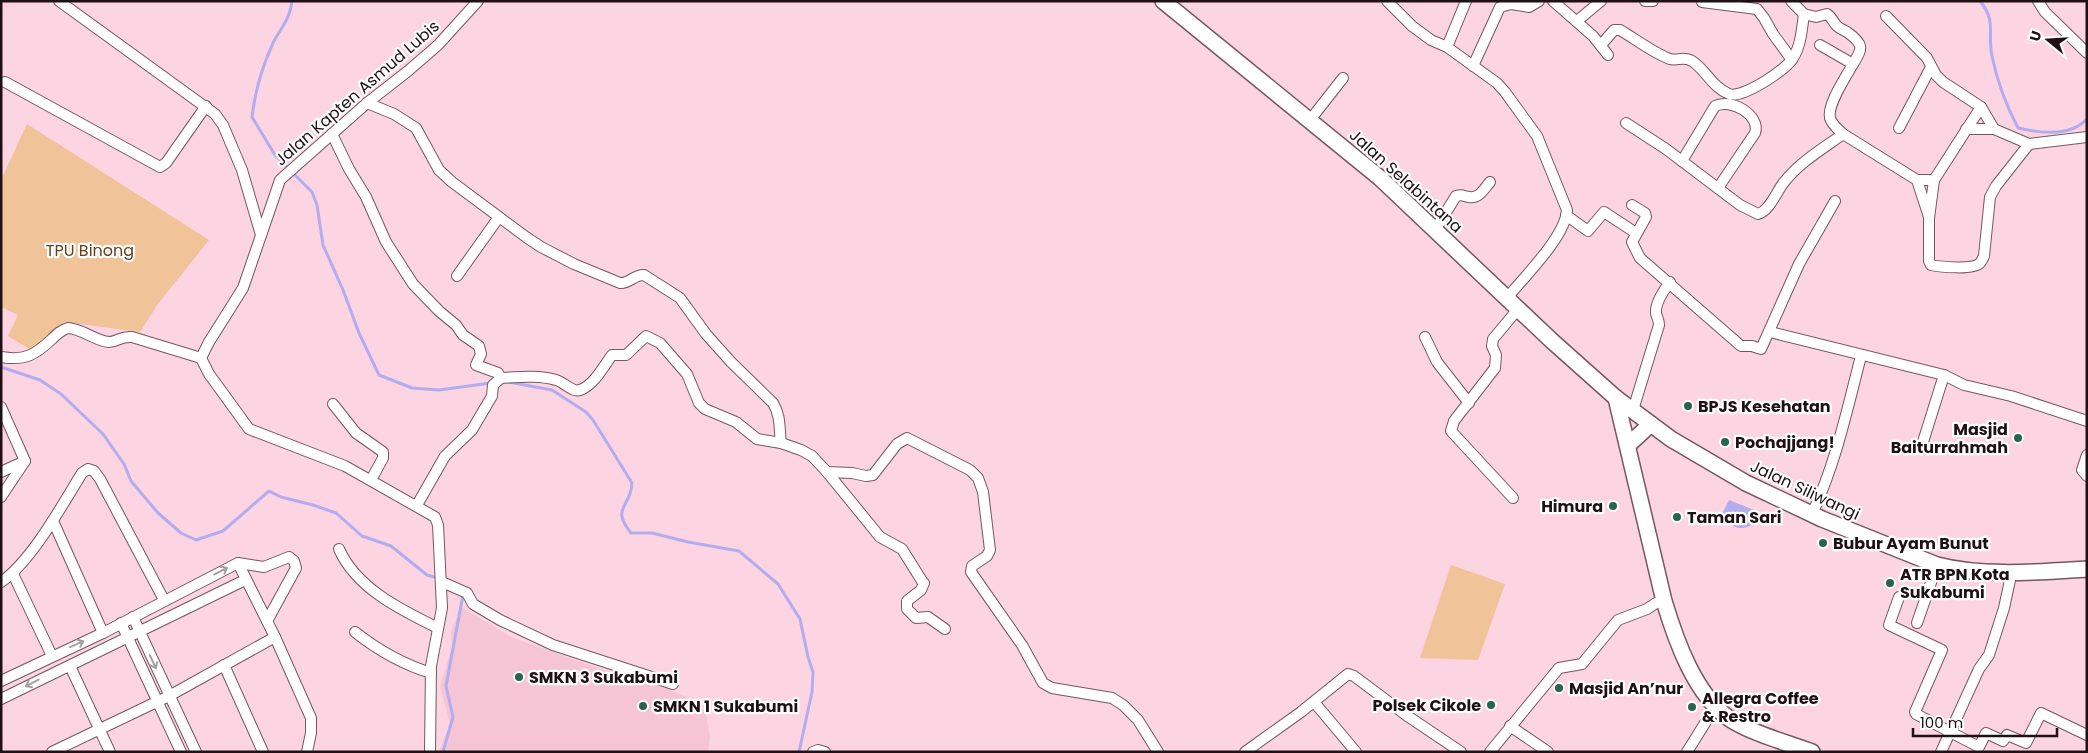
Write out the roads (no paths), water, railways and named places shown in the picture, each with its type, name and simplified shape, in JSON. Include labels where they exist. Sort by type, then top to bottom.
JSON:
[{"type":"street","points":[[59,1],[215,114],[222,124],[247,185],[262,236]]},
{"type":"street","name":"Jalan Kapten Asmud Lubis","points":[[201,358],[243,288],[262,236],[278,183],[367,102],[433,49],[478,1]]},
{"type":"street","name":"Jalan Selabintana","points":[[1163,1],[1380,178],[1518,309],[1616,398]]},
{"type":"street","points":[[1387,1],[1412,26],[1431,40],[1447,47],[1497,83],[1532,128],[1545,154],[1567,210],[1566,215],[1559,235],[1507,298]]},
{"type":"street","points":[[1447,47],[1466,1]]},
{"type":"street","points":[[1473,66],[1500,7],[1511,4],[1529,7],[1539,1]]},
{"type":"street","points":[[1553,1],[1577,21],[1608,55]]},
{"type":"street","points":[[1577,21],[1601,1]]},
{"type":"street","points":[[1645,1],[1653,1]]},
{"type":"street","points":[[1791,1],[1804,14],[1816,17],[1829,15],[1836,26],[1848,33],[1862,46],[1862,50],[1831,107],[1830,117],[1832,124],[1843,134],[1917,180],[1934,180]]},
{"type":"street","points":[[2038,1],[2045,12],[2087,53]]},
{"type":"street","points":[[1702,2],[1756,9],[1792,60]]},
{"type":"street","points":[[1600,45],[1614,30],[1620,30],[1670,59],[1682,58],[1692,62],[1716,86],[1732,94],[1746,91],[1776,74],[1792,60],[1797,52],[1804,14]]},
{"type":"street","points":[[1886,16],[1927,58],[1931,67],[1943,82],[1981,107],[1994,129]]},
{"type":"street","points":[[1820,45],[1853,64]]},
{"type":"street","points":[[1899,128],[1931,67]]},
{"type":"street","points":[[1310,120],[1343,78]]},
{"type":"street","points":[[5,82],[160,167],[166,163],[206,106]]},
{"type":"street","points":[[367,102],[394,114],[416,128],[439,170],[452,182],[541,247],[574,264],[620,283],[626,283],[638,275],[644,275],[680,298],[706,334],[730,362],[773,403],[779,416],[781,443]]},
{"type":"street","points":[[1682,161],[1716,106],[1726,103],[1744,111],[1755,121],[1755,133],[1718,188]]},
{"type":"street","points":[[1981,107],[1934,180],[1929,218],[1928,255],[1931,265],[1974,267],[1980,264],[1984,256],[1990,197],[1996,186],[2028,144]]},
{"type":"street","points":[[1626,123],[1754,213],[1761,213],[1795,170],[1843,134]]},
{"type":"street","points":[[1966,130],[1994,129],[2028,144],[2087,137]]},
{"type":"street","points":[[332,134],[348,170],[366,197],[386,242],[413,284],[439,311],[456,325],[463,335],[479,346],[480,354],[476,365],[498,373],[501,378]]},
{"type":"street","points":[[1917,180],[1929,218]]},
{"type":"street","points":[[1435,230],[1456,196],[1474,197],[1480,194],[1490,182]]},
{"type":"street","points":[[1632,205],[1645,213],[1646,217],[1632,242],[1636,252],[1741,346],[1752,346],[1761,349],[1799,264],[1835,201]]},
{"type":"street","points":[[1566,215],[1588,231],[1604,212],[1636,233]]},
{"type":"street","points":[[457,276],[499,217]]},
{"type":"street","points":[[1633,410],[1659,325],[1656,315],[1657,307],[1670,282]]},
{"type":"street","points":[[1513,498],[1451,431],[1454,421],[1495,368],[1496,355],[1492,346],[1492,339],[1518,309]]},
{"type":"street","points":[[1,357],[24,358],[39,350],[60,331],[74,328],[107,342],[115,341],[121,337],[132,336],[201,358],[209,374],[249,429],[344,466],[432,514],[437,520],[442,582],[442,616],[432,655],[430,752]]},
{"type":"street","points":[[1770,332],[1944,375],[1964,385],[2011,396],[2087,421]]},
{"type":"street","points":[[417,505],[445,456],[472,430],[492,396],[493,385],[501,378],[541,377],[557,380],[575,391],[579,391],[590,384],[612,355],[626,355],[646,336],[660,343],[687,374],[699,403],[705,410],[736,422],[757,439],[781,443],[808,453],[827,472],[880,537],[902,549],[922,580],[924,584],[921,590],[907,601],[907,609],[916,618],[928,617],[945,629]]},
{"type":"street","points":[[1425,337],[1437,362],[1469,403]]},
{"type":"street","points":[[1812,514],[1824,489],[1838,446],[1861,356]]},
{"type":"street","points":[[1922,445],[1944,375]]},
{"type":"street","points":[[1616,398],[1664,602],[1684,655],[1704,692],[1714,707],[1732,720],[1812,752]]},
{"type":"street","name":"Jalan Siliwangi","points":[[1616,398],[1671,439],[1716,467],[1812,514],[1901,552],[1956,570],[2087,569]]},
{"type":"street","points":[[333,404],[356,433],[383,452],[372,480]]},
{"type":"street","points":[[1,407],[25,461]]},
{"type":"street","points":[[1628,445],[1651,424]]},
{"type":"street","points":[[827,472],[873,475],[897,444],[907,438],[975,474],[983,492],[990,550],[987,556],[972,566],[971,572],[1018,638],[1043,683],[1052,688],[1105,696],[1123,705],[1138,720],[1158,752]]},
{"type":"street","points":[[2087,454],[2082,470],[2087,476]]},
{"type":"street","points":[[1,472],[25,461]]},
{"type":"street","points":[[1,497],[25,461]]},
{"type":"street","points":[[1,582],[13,574],[52,521],[82,473],[88,469],[94,471],[100,479],[164,600]]},
{"type":"street","points":[[52,521],[103,632]]},
{"type":"street","points":[[339,549],[354,575],[399,609],[438,628]]},
{"type":"street","points":[[2,680],[103,632],[238,563],[264,567],[289,557],[293,558],[296,564],[293,574],[266,621]]},
{"type":"street","points":[[238,563],[275,637],[311,718],[311,733],[307,752]]},
{"type":"street","points":[[1917,623],[1937,565]]},
{"type":"street","points":[[1941,752],[1980,669],[1989,655],[2004,608],[2012,571]]},
{"type":"street","points":[[13,574],[52,656]]},
{"type":"street","points":[[1,699],[128,638],[182,609],[245,580]]},
{"type":"street","points":[[442,582],[467,593],[473,604],[500,620],[553,645],[673,684]]},
{"type":"street","points":[[1899,597],[1888,625],[1942,650],[1915,712],[1979,747],[1986,733],[2003,741],[2007,735],[2026,743],[2041,713],[2087,735]]},
{"type":"street","points":[[1490,752],[1559,668],[1582,664],[1618,620],[1647,609],[1656,603],[1664,602]]},
{"type":"street","points":[[133,617],[194,751]]},
{"type":"street","points":[[121,623],[180,752]]},
{"type":"street","points":[[355,632],[393,659],[431,673]]},
{"type":"street","points":[[52,752],[169,696],[275,637]]},
{"type":"street","points":[[224,665],[264,752]]},
{"type":"street","points":[[70,666],[110,752]]},
{"type":"street","points":[[1245,752],[1314,702],[1342,676],[1351,674],[1454,750]]},
{"type":"street","points":[[1314,702],[1356,752]]},
{"type":"street","points":[[1688,751],[1714,707]]},
{"type":"street","points":[[1510,726],[1548,752]]},
{"type":"street","points":[[813,752],[818,750],[825,752]]},
{"type":"waterway","points":[[292,1],[287,18],[273,43],[262,70],[252,117],[275,155],[312,192],[317,205],[323,245],[359,333],[379,375],[412,388],[439,390],[491,383]]},
{"type":"waterway","points":[[1980,1],[1990,21],[1991,48],[1996,75],[2018,128],[2045,132],[2063,131],[2072,129],[2087,119]]},
{"type":"waterway","points":[[1,367],[40,380],[61,394],[103,434],[124,464],[131,481],[158,513],[181,533],[196,540],[223,531],[269,491],[281,497],[336,513],[362,536],[391,546],[427,575],[438,578]]},
{"type":"waterway","points":[[508,382],[552,390],[586,412],[593,420],[632,483],[631,491],[622,512],[622,518],[631,533],[652,533],[688,542],[739,551],[778,584],[800,619],[813,672],[812,692],[799,752]]},
{"type":"waterway","points":[[443,752],[453,717],[446,686],[463,595]]},
{"type":"place","name":"BPJS Kesehatan","points":[[1688,406]]},
{"type":"place","name":"Masjid Baiturrahmah","points":[[2018,438]]},
{"type":"place","name":"Pochajjang!","points":[[1725,442]]},
{"type":"place","name":"Himura","points":[[1613,506]]},
{"type":"place","name":"Taman Sari","points":[[1677,517]]},
{"type":"place","name":"Bubur Ayam Bunut","points":[[1823,543]]},
{"type":"place","name":"ATR BPN Kota Sukabumi","points":[[1890,583]]},
{"type":"place","name":"SMKN 3 Sukabumi","points":[[519,677]]},
{"type":"place","name":"Masjid An’nur","points":[[1559,688]]},
{"type":"place","name":"Polsek Cikole","points":[[1491,705]]},
{"type":"place","name":"SMKN 1 Sukabumi","points":[[643,706]]},
{"type":"place","name":"Allegra Coffee & Restro","points":[[1692,707]]},
{"type":"park label","name":"TPU Binong","points":[[90,250]]}]
